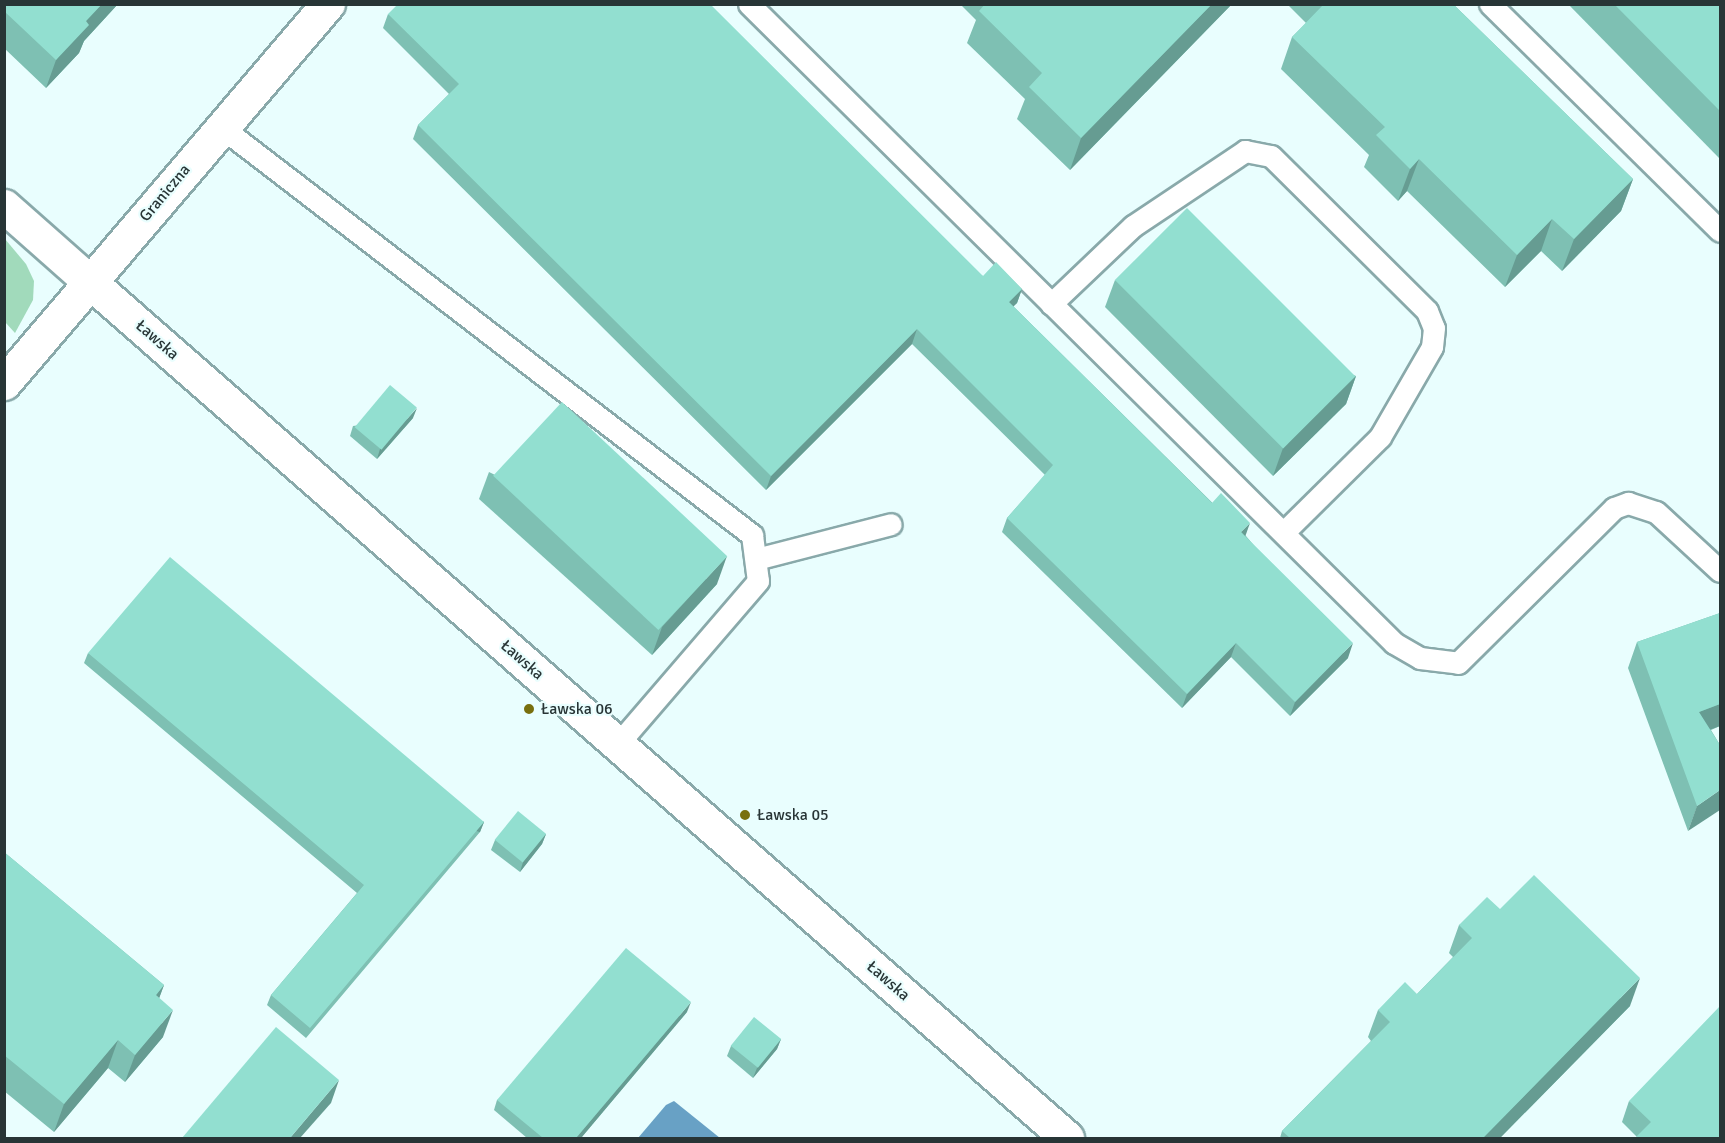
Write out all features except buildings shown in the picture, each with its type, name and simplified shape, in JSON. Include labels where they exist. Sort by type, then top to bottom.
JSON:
[{"type":"street","name":"Graniczna","points":[[4,383],[328,4]]},
{"type":"street","name":"Ławska","points":[[4,206],[1067,1138]]},
{"type":"lane","points":[[749,4],[1394,643],[1419,658],[1442,663],[1458,663],[1614,508],[1628,503],[1656,512],[1720,571]]},
{"type":"lane","points":[[1490,4],[1720,231]]},
{"type":"lane","points":[[221,128],[752,535],[758,581],[618,744]]},
{"type":"lane","points":[[1051,304],[1133,226],[1245,151],[1271,156],[1427,311],[1434,328],[1432,347],[1380,437],[1283,533]]},
{"type":"lane","points":[[756,559],[891,524]]},
{"type":"green space","points":[[5,239],[26,264],[34,281],[33,300],[15,333],[5,322]]},
{"type":"water","points":[[674,1101],[720,1138],[638,1138],[666,1105]]},
{"type":"place","name":"Ławska 06","points":[[529,709]]},
{"type":"place","name":"Ławska 05","points":[[745,815]]}]
